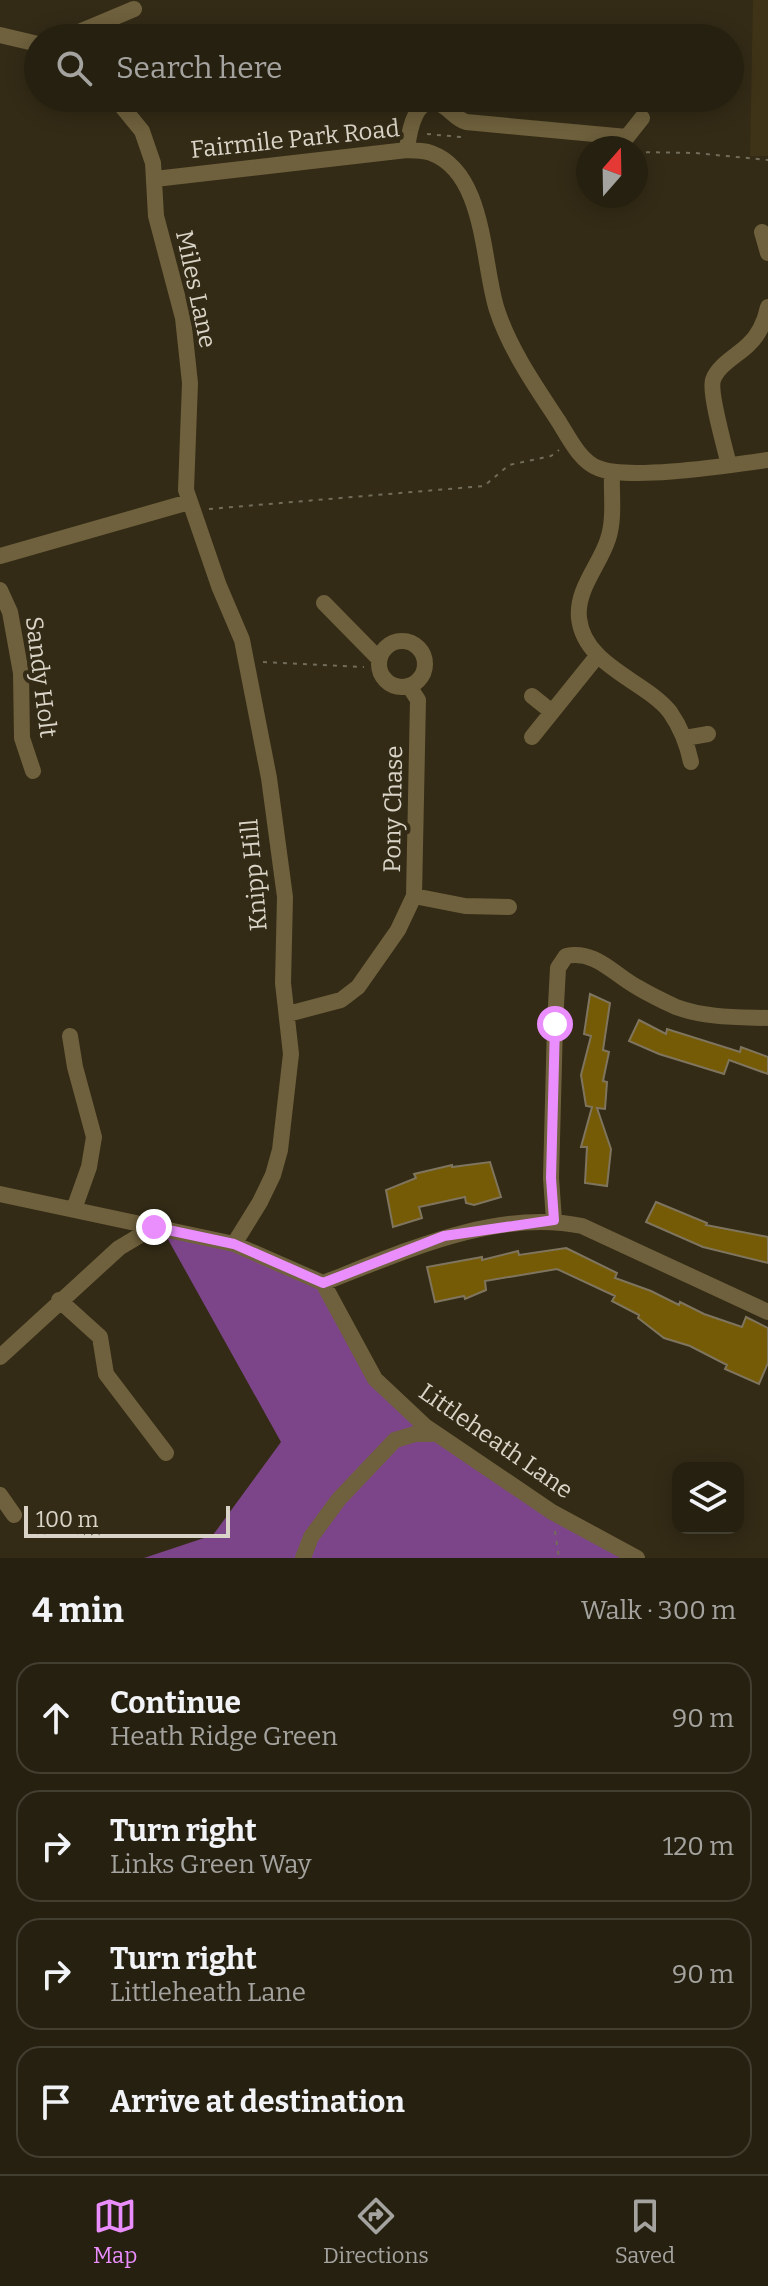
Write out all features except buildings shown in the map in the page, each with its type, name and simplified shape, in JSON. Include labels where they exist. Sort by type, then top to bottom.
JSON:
[{"type":"street","points":[[98,24],[134,9]]},
{"type":"street","points":[[0,35],[24,41]]},
{"type":"street","name":"Miles Lane","points":[[126,112],[142,131],[151,154],[156,216],[183,318],[190,383],[186,490],[190,506]]},
{"type":"street","points":[[407,150],[415,112]]},
{"type":"street","points":[[450,112],[466,122],[627,137],[642,118]]},
{"type":"street","name":"Fairmile Park Road","points":[[155,179],[407,150],[431,153],[450,164],[463,180],[478,218],[497,310],[521,362],[571,442],[592,465],[612,472]]},
{"type":"street","points":[[762,232],[768,253]]},
{"type":"street","points":[[729,465],[713,380],[720,369],[751,343],[765,321],[768,307]]},
{"type":"street","points":[[691,762],[685,738],[668,710],[588,645],[579,619],[580,597],[609,537],[612,472],[768,460]]},
{"type":"street","points":[[0,556],[190,506]]},
{"type":"street","name":"Knipp Hill","points":[[190,506],[242,640],[253,687],[285,897],[283,983],[291,1054],[280,1150],[273,1175],[260,1202],[234,1244]]},
{"type":"street","name":"Sandy Holt","points":[[0,590],[10,612],[19,658],[22,738],[33,771]]},
{"type":"street","points":[[324,603],[378,663],[389,683],[396,687],[409,686],[425,669],[419,648],[405,641],[386,646],[378,663]]},
{"type":"street","points":[[532,737],[598,655]]},
{"type":"street","name":"Pony Chase","points":[[288,1014],[341,1000],[358,987],[398,930],[414,896],[418,700],[409,686]]},
{"type":"street","points":[[532,696],[552,712]]},
{"type":"street","points":[[685,738],[708,734]]},
{"type":"street","points":[[414,896],[465,906],[509,907]]},
{"type":"street","points":[[554,1220],[551,1178],[555,1010],[558,968],[566,956],[580,954],[603,963],[635,986],[676,1007],[711,1016],[768,1018]]},
{"type":"street","points":[[70,1036],[94,1137],[89,1167],[74,1209]]},
{"type":"street","points":[[0,1194],[234,1244],[323,1283],[444,1236],[554,1220],[582,1226],[768,1312]]},
{"type":"street","points":[[0,1357],[119,1248],[154,1227]]},
{"type":"street","name":"Littleheath Lane","points":[[323,1283],[375,1379],[410,1413],[552,1512],[637,1558]]},
{"type":"street","points":[[59,1300],[100,1337],[106,1374],[166,1453]]},
{"type":"street","points":[[303,1558],[311,1537],[339,1499],[395,1440],[415,1434],[437,1434]]},
{"type":"street","points":[[0,1495],[14,1515]]},
{"type":"path","points":[[648,152],[768,160]]},
{"type":"path","points":[[190,506],[484,486],[509,465],[551,456],[571,442]]},
{"type":"path","points":[[260,662],[378,663]]},
{"type":"path","points":[[552,1512],[559,1558]]},
{"type":"shaded area","points":[[753,0],[768,0],[768,156],[750,156]]},
{"type":"shaded area","points":[[165,1234],[230,1249],[320,1288],[371,1382],[629,1558],[144,1558],[213,1535],[281,1442]]},
{"type":"route","points":[[154,1227],[234,1244],[323,1283],[444,1236],[554,1220],[551,1178],[555,1024]]}]
